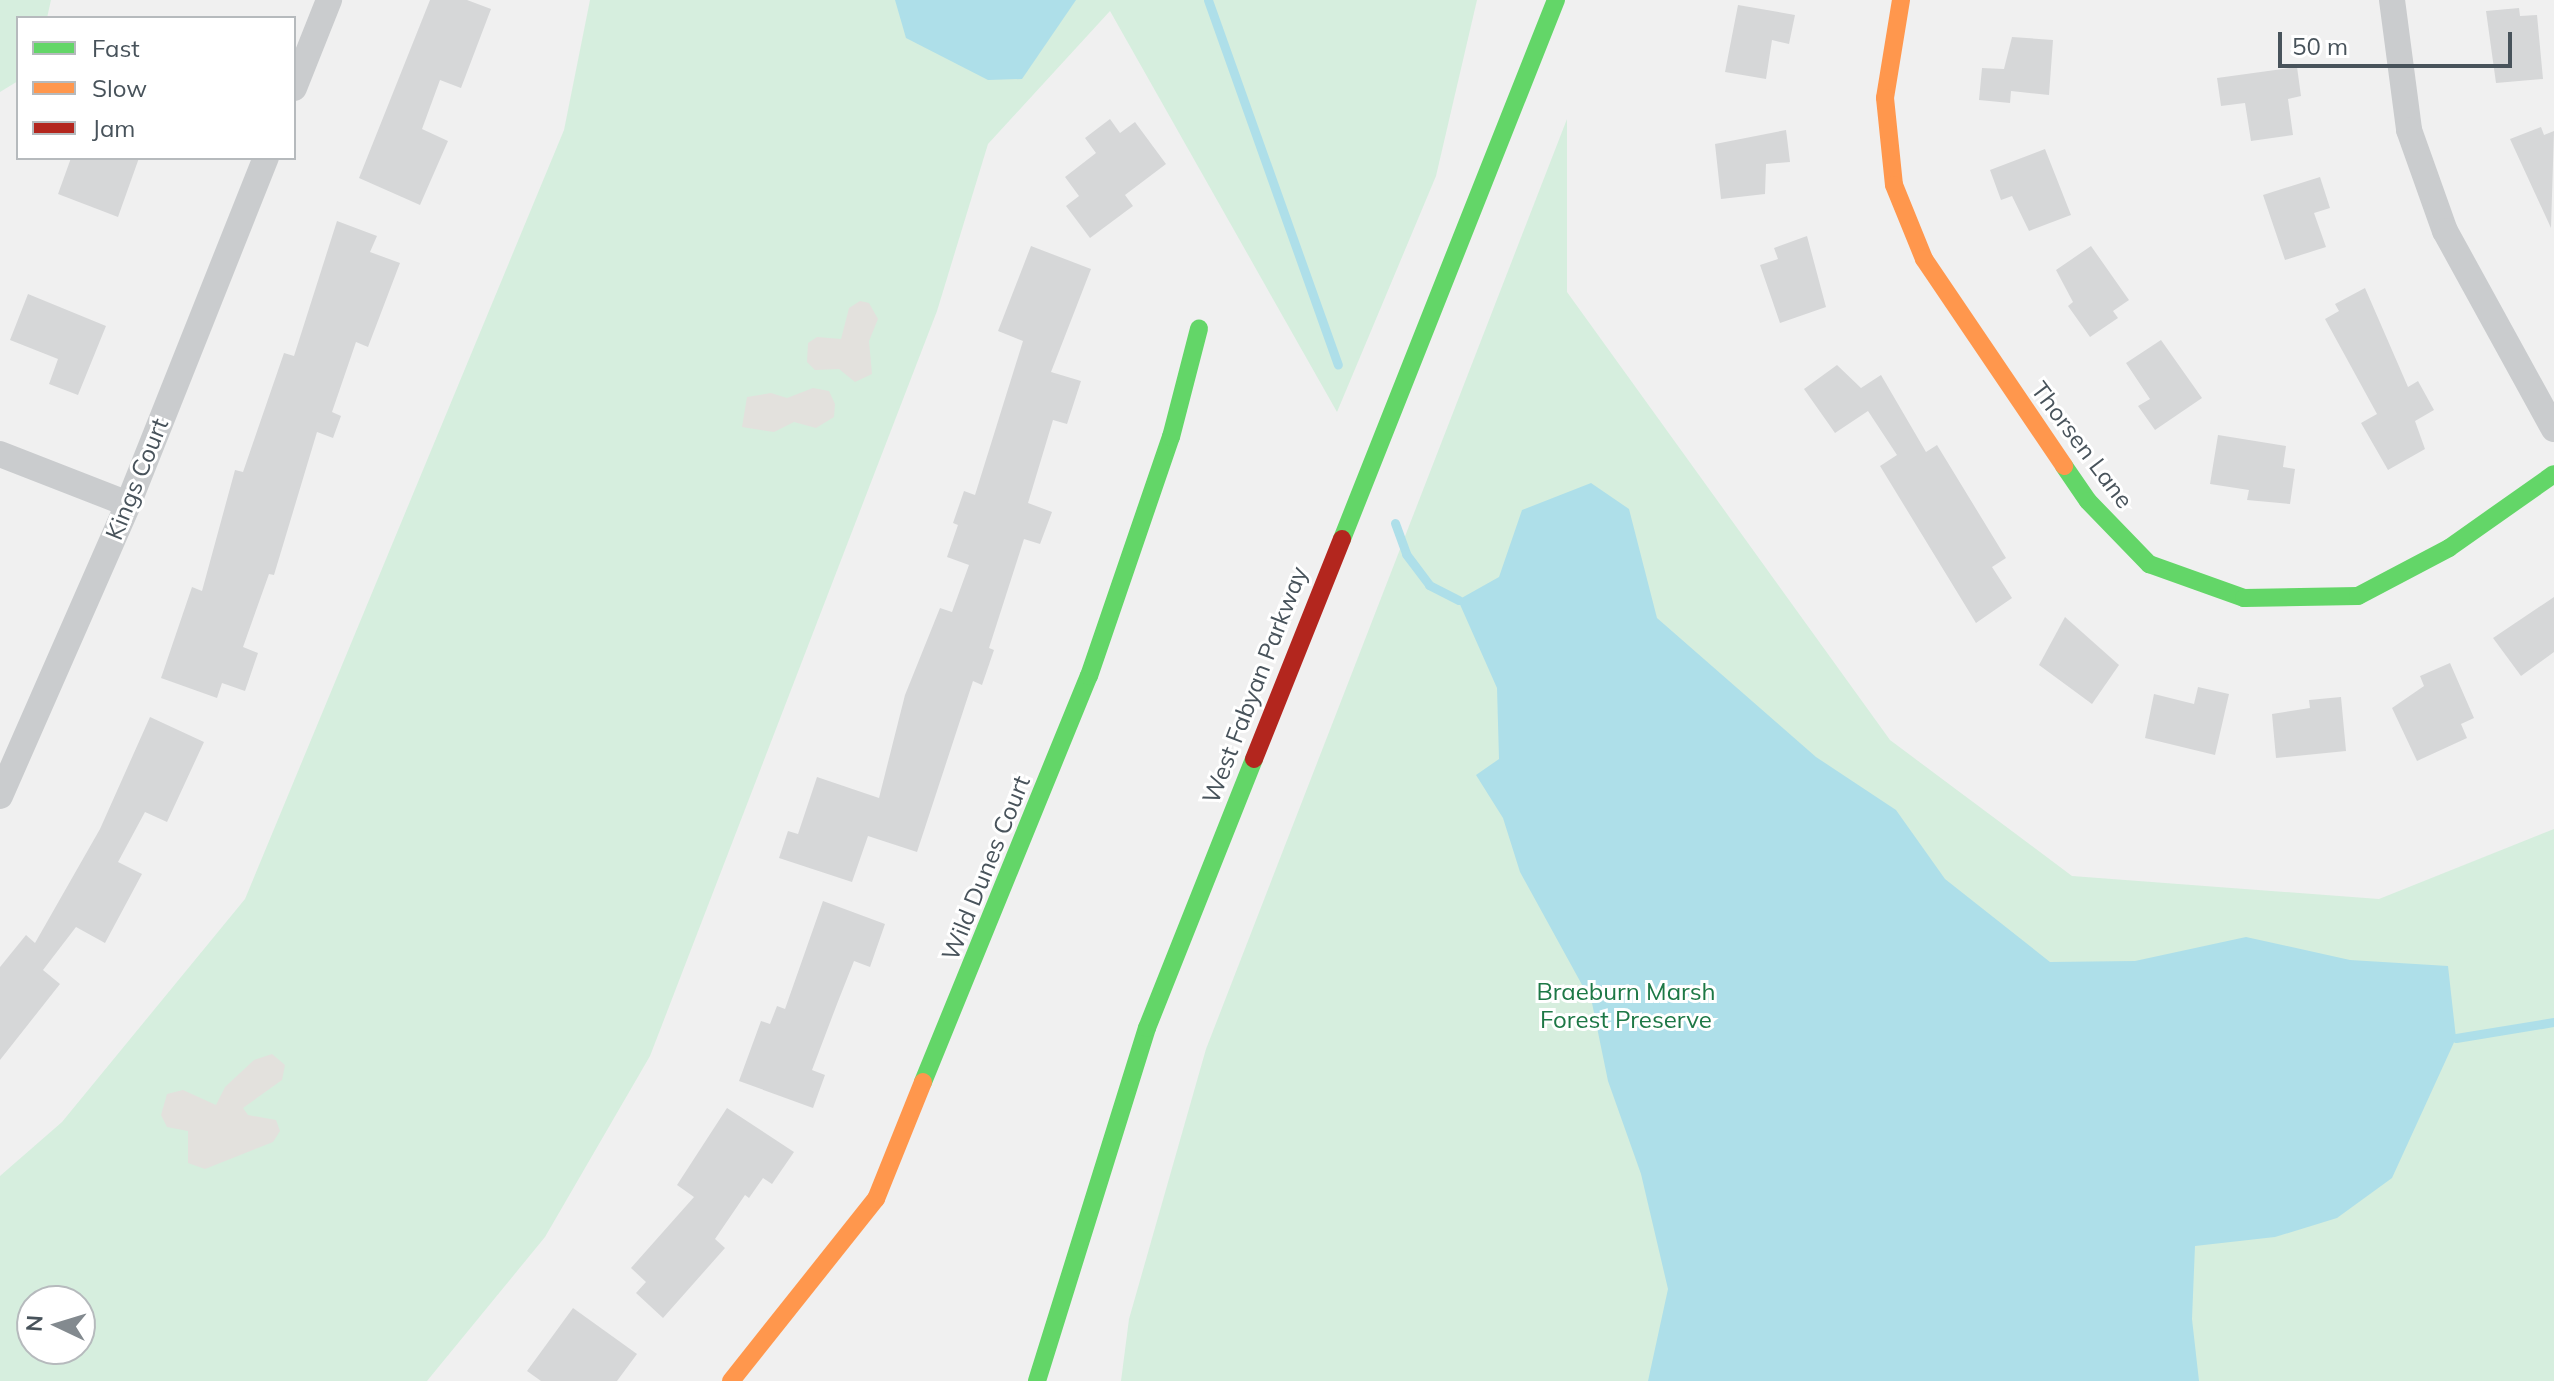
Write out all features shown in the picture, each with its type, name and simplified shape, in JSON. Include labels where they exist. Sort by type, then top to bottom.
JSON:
[{"type":"street","points":[[296,83],[329,0]]},
{"type":"street","name":"Thorsen Lane","points":[[1901,0],[1885,98],[1894,185],[1948,297],[2088,501],[2149,564],[2244,598],[2358,596],[2449,548],[2554,474]]},
{"type":"street","points":[[2392,0],[2409,130],[2445,231],[2554,429]]},
{"type":"street","name":"West Fabyan Parkway","points":[[1037,1381],[1147,1028],[1553,6]]},
{"type":"street","name":"Kings Court","points":[[0,796],[128,504],[265,160]]},
{"type":"street","name":"Wild Dunes Court","points":[[731,1381],[876,1199],[1089,676],[1171,437],[1199,329]]},
{"type":"street","points":[[0,454],[128,504]]},
{"type":"green space","points":[[0,0],[51,0],[47,16],[16,16],[16,82],[0,92]]},
{"type":"green space","points":[[590,0],[1477,0],[1436,176],[1337,412],[1110,11],[988,144],[937,311],[650,1056],[545,1237],[427,1381],[0,1381],[0,1176],[62,1122],[245,899],[564,130]]},
{"type":"green space","name":"Braeburn Marsh Forest Preserve","points":[[1567,119],[1567,292],[1890,740],[2072,876],[2379,899],[2554,829],[2554,1381],[1121,1381],[1129,1319],[1206,1049]]},
{"type":"sand","points":[[860,301],[869,303],[878,319],[869,341],[872,374],[855,382],[839,369],[815,370],[807,362],[808,343],[817,337],[841,339],[849,308]]},
{"type":"sand","points":[[813,388],[829,391],[835,404],[834,417],[816,428],[794,422],[774,432],[742,427],[747,397],[771,393],[787,398]]},
{"type":"sand","points":[[272,1054],[285,1065],[282,1080],[243,1108],[248,1115],[276,1120],[280,1131],[273,1142],[205,1169],[188,1163],[188,1131],[167,1127],[161,1115],[167,1094],[183,1090],[216,1105],[225,1087],[254,1060]]},
{"type":"water","points":[[895,0],[1076,0],[1022,79],[988,80],[906,38]]},
{"type":"water","points":[[1591,483],[1629,509],[1657,618],[1816,757],[1896,810],[1945,879],[2050,962],[2135,961],[2246,937],[2350,960],[2448,966],[2456,1038],[2392,1178],[2337,1218],[2275,1237],[2195,1246],[2192,1319],[2199,1381],[1648,1381],[1668,1289],[1641,1174],[1608,1081],[1592,1003],[1520,872],[1503,818],[1476,775],[1499,759],[1497,688],[1458,600],[1499,577],[1522,510]]},
{"type":"building","points":[[430,0],[467,0],[491,9],[461,88],[440,80],[422,129],[448,141],[420,205],[359,178]]},
{"type":"building","points":[[1738,5],[1795,15],[1789,44],[1772,40],[1766,79],[1725,72]]},
{"type":"building","points":[[2519,8],[2520,16],[2537,15],[2543,79],[2496,83],[2486,11]]},
{"type":"building","points":[[2012,37],[2053,40],[2049,95],[2011,91],[2010,103],[1979,100],[1982,68],[2004,69]]},
{"type":"building","points":[[2297,67],[2301,96],[2288,99],[2293,135],[2251,141],[2245,103],[2221,106],[2217,78]]},
{"type":"building","points":[[1110,119],[1120,133],[1135,122],[1166,164],[1125,195],[1133,206],[1090,238],[1066,206],[1079,196],[1065,177],[1096,153],[1085,138]]},
{"type":"building","points":[[2541,127],[2544,135],[2554,131],[2551,228],[2510,139]]},
{"type":"building","points":[[1786,130],[1790,162],[1766,164],[1765,194],[1721,199],[1715,144]]},
{"type":"building","points":[[2045,149],[2071,215],[2029,231],[2012,196],[2001,200],[1990,170]]},
{"type":"building","points":[[70,160],[138,160],[118,217],[58,194]]},
{"type":"building","points":[[2320,177],[2330,208],[2314,213],[2326,247],[2285,260],[2263,195]]},
{"type":"building","points":[[337,221],[377,236],[370,252],[400,263],[368,347],[356,342],[332,412],[341,416],[333,438],[317,432],[274,575],[269,574],[243,647],[258,653],[245,691],[222,683],[217,698],[161,678],[192,587],[202,591],[235,470],[243,472],[284,353],[294,356]]},
{"type":"building","points":[[1807,236],[1826,307],[1780,323],[1760,265],[1778,259],[1774,248]]},
{"type":"building","points":[[1031,246],[1091,269],[1051,372],[1081,381],[1067,424],[1053,420],[1028,503],[1052,512],[1040,544],[1024,539],[989,648],[994,650],[982,685],[973,681],[917,852],[868,836],[852,882],[779,858],[788,831],[798,834],[817,777],[879,798],[905,695],[940,608],[952,612],[969,565],[947,557],[958,525],[953,523],[964,491],[975,495],[1023,341],[998,331]]},
{"type":"building","points":[[2091,246],[2129,300],[2113,311],[2118,318],[2090,337],[2068,306],[2073,302],[2056,270]]},
{"type":"building","points":[[2365,288],[2408,387],[2418,381],[2434,410],[2415,421],[2425,449],[2388,470],[2361,423],[2377,414],[2325,319],[2339,311],[2335,304]]},
{"type":"building","points":[[28,294],[106,326],[78,395],[49,384],[58,359],[10,340]]},
{"type":"building","points":[[2161,340],[2202,398],[2155,430],[2138,406],[2150,399],[2126,363]]},
{"type":"building","points":[[1837,365],[1861,388],[1881,375],[1926,452],[1937,445],[2006,558],[1992,567],[2012,598],[1976,623],[1880,466],[1897,455],[1868,411],[1835,433],[1804,389]]},
{"type":"building","points":[[2218,435],[2286,446],[2283,467],[2295,469],[2290,504],[2247,500],[2249,490],[2210,484]]},
{"type":"building","points":[[2554,597],[2554,652],[2521,676],[2493,638]]},
{"type":"building","points":[[2065,617],[2119,665],[2092,704],[2039,665]]},
{"type":"building","points":[[2450,663],[2474,718],[2461,724],[2467,738],[2417,761],[2392,708],[2424,686],[2420,676]]},
{"type":"building","points":[[2198,687],[2229,694],[2215,755],[2145,738],[2154,694],[2194,704]]},
{"type":"building","points":[[2341,697],[2346,751],[2276,758],[2272,714],[2310,708],[2309,700]]},
{"type":"building","points":[[150,717],[204,742],[167,822],[145,812],[118,862],[142,874],[105,943],[76,927],[43,970],[60,984],[0,1060],[0,967],[26,935],[35,943],[100,829]]},
{"type":"building","points":[[823,901],[885,924],[870,967],[854,961],[837,1004],[812,1070],[825,1075],[813,1108],[739,1081],[761,1021],[770,1024],[777,1006],[785,1009]]},
{"type":"building","points":[[727,1108],[794,1152],[772,1184],[763,1178],[749,1198],[745,1195],[715,1239],[725,1248],[663,1318],[636,1293],[646,1282],[631,1268],[694,1197],[677,1185]]},
{"type":"building","points":[[573,1308],[637,1354],[617,1381],[541,1381],[527,1371]]},
{"type":"waterway","points":[[1208,0],[1338,365]]},
{"type":"waterway","points":[[1395,523],[1406,554],[1429,585],[1458,600]]},
{"type":"waterway","points":[[2456,1038],[2554,1022]]},
{"type":"traffic: fast","points":[[1342,539],[1556,0]]},
{"type":"traffic: fast","points":[[923,1082],[1089,676],[1171,437],[1199,329]]},
{"type":"traffic: fast","points":[[2064,466],[2088,501],[2149,564],[2244,598],[2358,596],[2449,548],[2554,474]]},
{"type":"traffic: fast","points":[[1037,1381],[1147,1028],[1254,759]]},
{"type":"traffic: slow","points":[[1901,0],[1885,98],[1894,185],[1924,259],[2064,466]]},
{"type":"traffic: slow","points":[[731,1381],[876,1199],[923,1082]]},
{"type":"traffic: jam","points":[[1254,759],[1342,539]]}]
